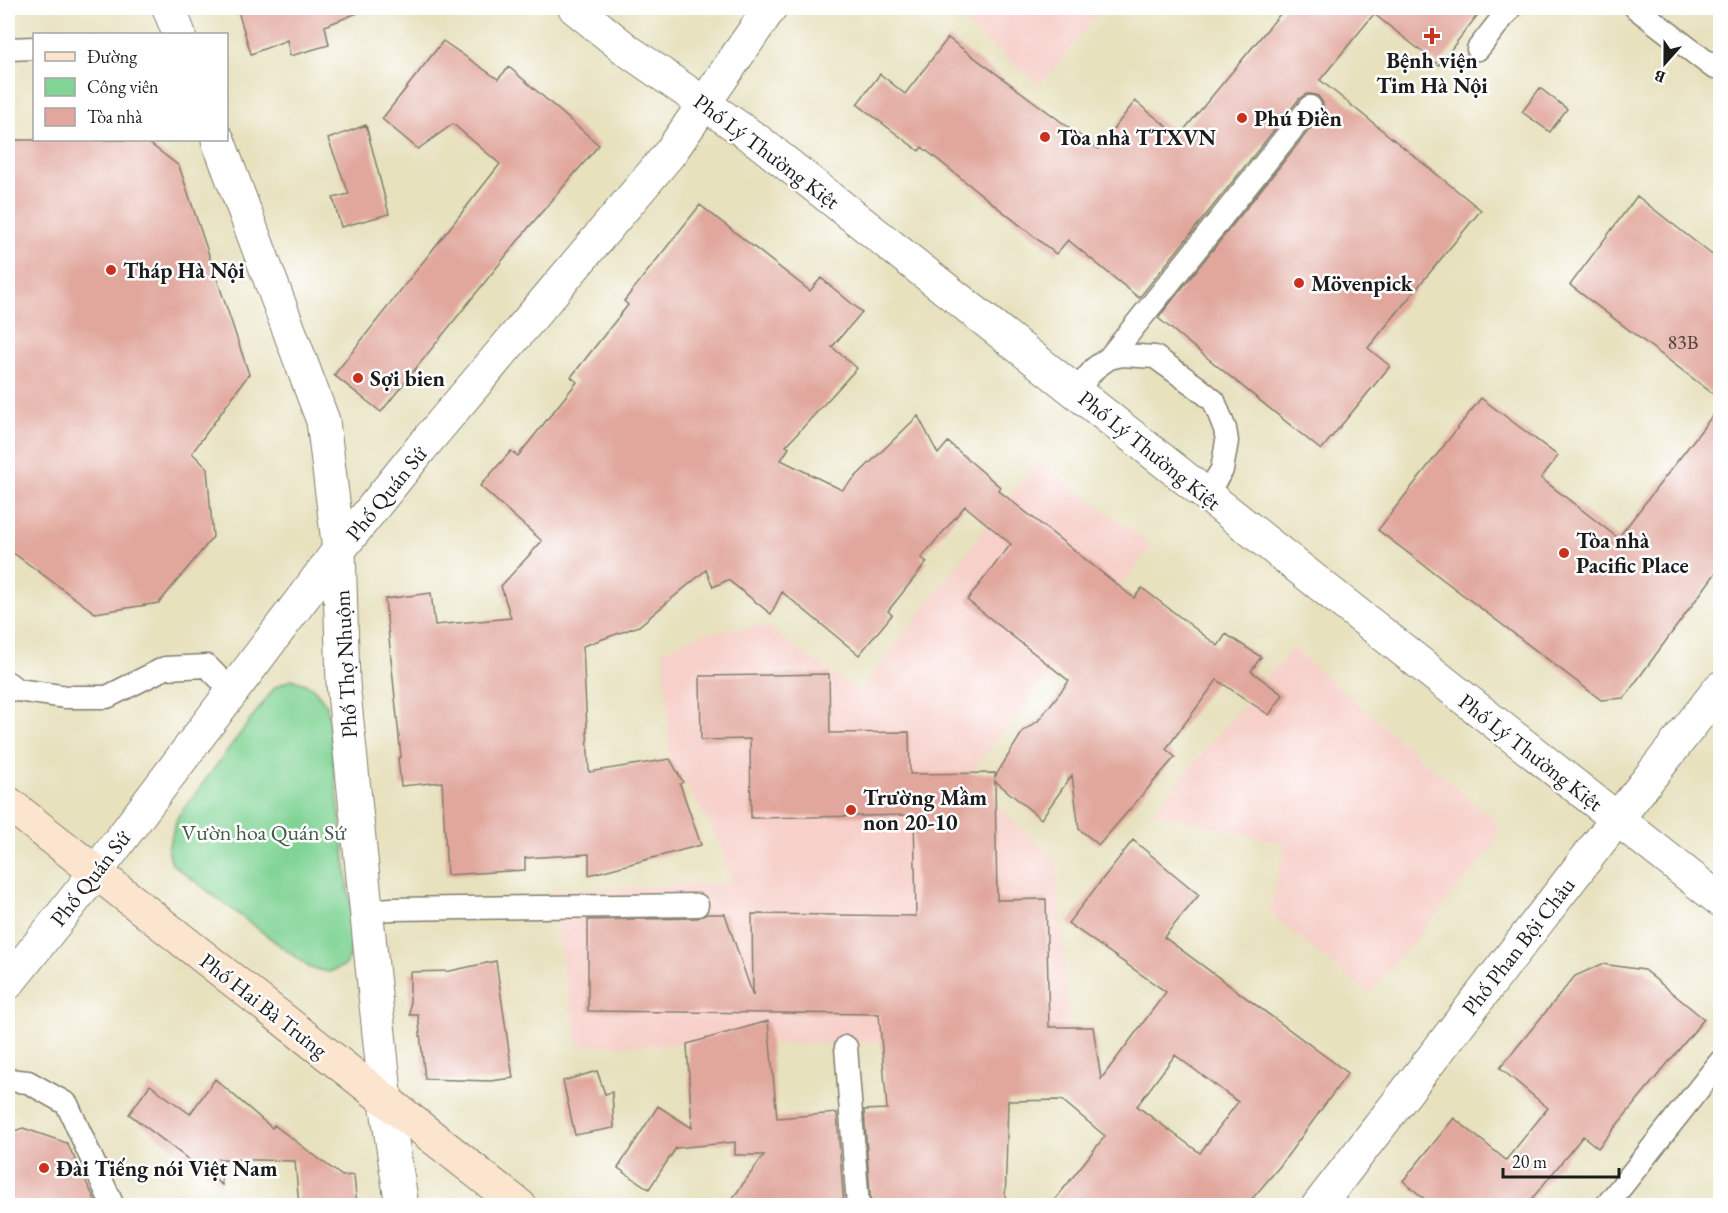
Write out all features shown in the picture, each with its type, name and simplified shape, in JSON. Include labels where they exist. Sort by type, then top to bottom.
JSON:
[{"type":"main road","name":"Phố Hai Bà Trưng","points":[[8,803],[520,1206]]},
{"type":"street","points":[[169,8],[179,33]]},
{"type":"street","name":"Phố Lý Thường Kiệt","points":[[575,8],[627,50],[758,141],[1720,900]]},
{"type":"street","name":"Phố Quán Sứ","points":[[8,984],[96,872],[339,550],[670,153],[770,8]]},
{"type":"street","name":"Phố Thợ Nhuộm","points":[[218,141],[324,422],[339,550],[343,683],[386,1102],[402,1206]]},
{"type":"street","name":"Phố Phan Bội Châu","points":[[1318,1206],[1720,688]]},
{"type":"lane","points":[[1478,49],[1510,8]]},
{"type":"lane","points":[[1636,8],[1713,67]]},
{"type":"lane","points":[[8,49],[33,48]]},
{"type":"lane","points":[[1076,391],[1095,368],[1109,358],[1310,107]]},
{"type":"lane","points":[[1109,358],[1122,355],[1155,357],[1215,401],[1225,429],[1226,455],[1219,477],[1206,494]]},
{"type":"lane","points":[[11,691],[67,697],[107,697],[165,668],[207,666],[233,692]]},
{"type":"lane","points":[[366,911],[697,905]]},
{"type":"lane","points":[[846,1047],[858,1206]]},
{"type":"lane","points":[[1606,1206],[1720,1062]]},
{"type":"lane","points":[[8,1080],[28,1082],[67,1104],[113,1206]]},
{"type":"shaded area","points":[[946,8],[1103,8],[1040,85]]},
{"type":"shaded area","name":"Trường Mầm non 20-10","points":[[1038,460],[1152,546],[967,777],[1056,860],[1071,1040],[578,1046],[549,891],[731,883],[718,838],[668,755],[668,717],[663,651],[705,633],[766,626],[859,692]]},
{"type":"shaded area","points":[[1293,648],[1500,826],[1494,846],[1369,994],[1269,913],[1286,844],[1152,812]]},
{"type":"green space","name":"Vườn hoa Quán Sứ","points":[[292,679],[312,687],[327,705],[355,945],[346,965],[329,972],[310,968],[172,864],[168,849],[177,818],[275,687]]},
{"type":"building","points":[[237,8],[365,8],[365,10],[325,26],[329,45],[290,56],[287,40],[251,54]]},
{"type":"building","points":[[1285,8],[1483,8],[1439,65],[1374,14],[1320,80],[1481,210],[1368,348],[1390,366],[1321,450],[1158,318],[1321,115],[1323,103],[1318,96],[1306,94],[1299,99],[1139,298],[1068,240],[1056,254],[922,147],[919,151],[857,104],[880,74],[905,94],[948,38],[1098,149],[1135,101],[1179,136]]},
{"type":"building","points":[[443,41],[498,79],[509,67],[599,145],[529,227],[381,412],[334,375],[500,164],[453,124],[418,149],[382,119]]},
{"type":"building","points":[[1540,88],[1567,109],[1550,132],[1522,112]]},
{"type":"building","points":[[366,125],[389,214],[341,227],[333,198],[349,194],[328,139]]},
{"type":"building","name":"Tháp Hà Nội","points":[[8,140],[146,141],[179,166],[249,374],[192,453],[207,468],[213,537],[159,603],[95,613],[8,549]]},
{"type":"building","points":[[1637,196],[1720,261],[1720,399],[1570,285]]},
{"type":"building","points":[[700,205],[810,291],[821,278],[862,312],[832,347],[857,368],[786,446],[789,448],[781,460],[842,490],[918,416],[938,454],[948,442],[1000,487],[998,490],[1134,598],[1142,588],[1218,646],[1226,634],[1261,657],[1251,671],[1283,695],[1269,715],[1217,680],[1166,749],[1175,757],[1099,845],[1079,829],[1072,775],[1041,819],[995,781],[997,900],[1046,899],[1049,1027],[1093,1027],[1101,1079],[1166,992],[1068,923],[1133,840],[1199,895],[1164,937],[1348,1073],[1280,1166],[1246,1206],[1050,1206],[1105,1136],[1062,1100],[1008,1101],[1005,1206],[871,1206],[864,1110],[887,1109],[879,1014],[588,1011],[588,920],[697,918],[707,914],[725,914],[753,996],[752,914],[916,916],[914,815],[751,818],[750,739],[701,740],[700,676],[829,674],[830,733],[909,732],[910,774],[995,773],[995,777],[1023,731],[1038,721],[1069,681],[967,600],[1011,544],[965,506],[921,558],[927,562],[888,611],[892,615],[859,655],[782,592],[771,614],[728,580],[713,587],[706,570],[639,626],[583,646],[589,772],[670,759],[683,782],[680,784],[701,845],[589,875],[589,854],[525,858],[525,870],[447,875],[442,782],[401,786],[398,758],[401,757],[385,599],[431,593],[435,625],[511,618],[501,586],[542,541],[480,486],[511,451],[518,456],[577,382],[571,377],[628,305],[624,301]],"holes":[[[1175,1055],[1238,1102],[1200,1153],[1137,1106]]]},
{"type":"building","name":"Tòa nhà Pacific Place","points":[[1481,398],[1558,456],[1541,478],[1618,538],[1720,406],[1720,567],[1624,698],[1601,700],[1378,530]]},
{"type":"building","points":[[496,961],[513,1078],[490,1081],[425,1079],[418,1015],[410,1015],[410,972],[450,971]]},
{"type":"building","points":[[1602,964],[1644,970],[1704,1019],[1598,1148],[1583,1136],[1526,1206],[1433,1206],[1403,1181],[1454,1118],[1506,1160],[1548,1108],[1500,1068],[1575,976]]},
{"type":"building","points":[[768,1021],[777,1118],[837,1113],[844,1206],[727,1206],[764,1155],[735,1155],[735,1142],[676,1148],[649,1189],[618,1168],[658,1106],[692,1128],[687,1044]]},
{"type":"building","points":[[597,1071],[605,1094],[612,1092],[614,1128],[575,1135],[563,1081]]},
{"type":"building","points":[[215,1079],[272,1128],[274,1125],[342,1176],[354,1175],[357,1206],[299,1206],[295,1161],[219,1159],[222,1185],[129,1114],[150,1085],[190,1114]]},
{"type":"building","name":"Đài Tiếng nói Việt Nam","points":[[23,1128],[67,1143],[98,1206],[8,1206],[8,1133]]},
{"type":"place","name":"Bệnh viện Tim Hà Nội","points":[[1432,36]]},
{"type":"place","name":"Phú Điền","points":[[1242,118]]},
{"type":"place","name":"Tòa nhà TTXVN","points":[[1045,137]]},
{"type":"place","name":"Tháp Hà Nội","points":[[111,270]]},
{"type":"place","name":"Mövenpick","points":[[1299,283]]},
{"type":"place","name":"Sợi bien","points":[[358,378]]},
{"type":"place","name":"Tòa nhà Pacific Place","points":[[1564,553]]},
{"type":"place","name":"Trường Mầm non 20-10","points":[[851,810]]},
{"type":"place","name":"Đài Tiếng nói Việt Nam","points":[[44,1168]]}]
